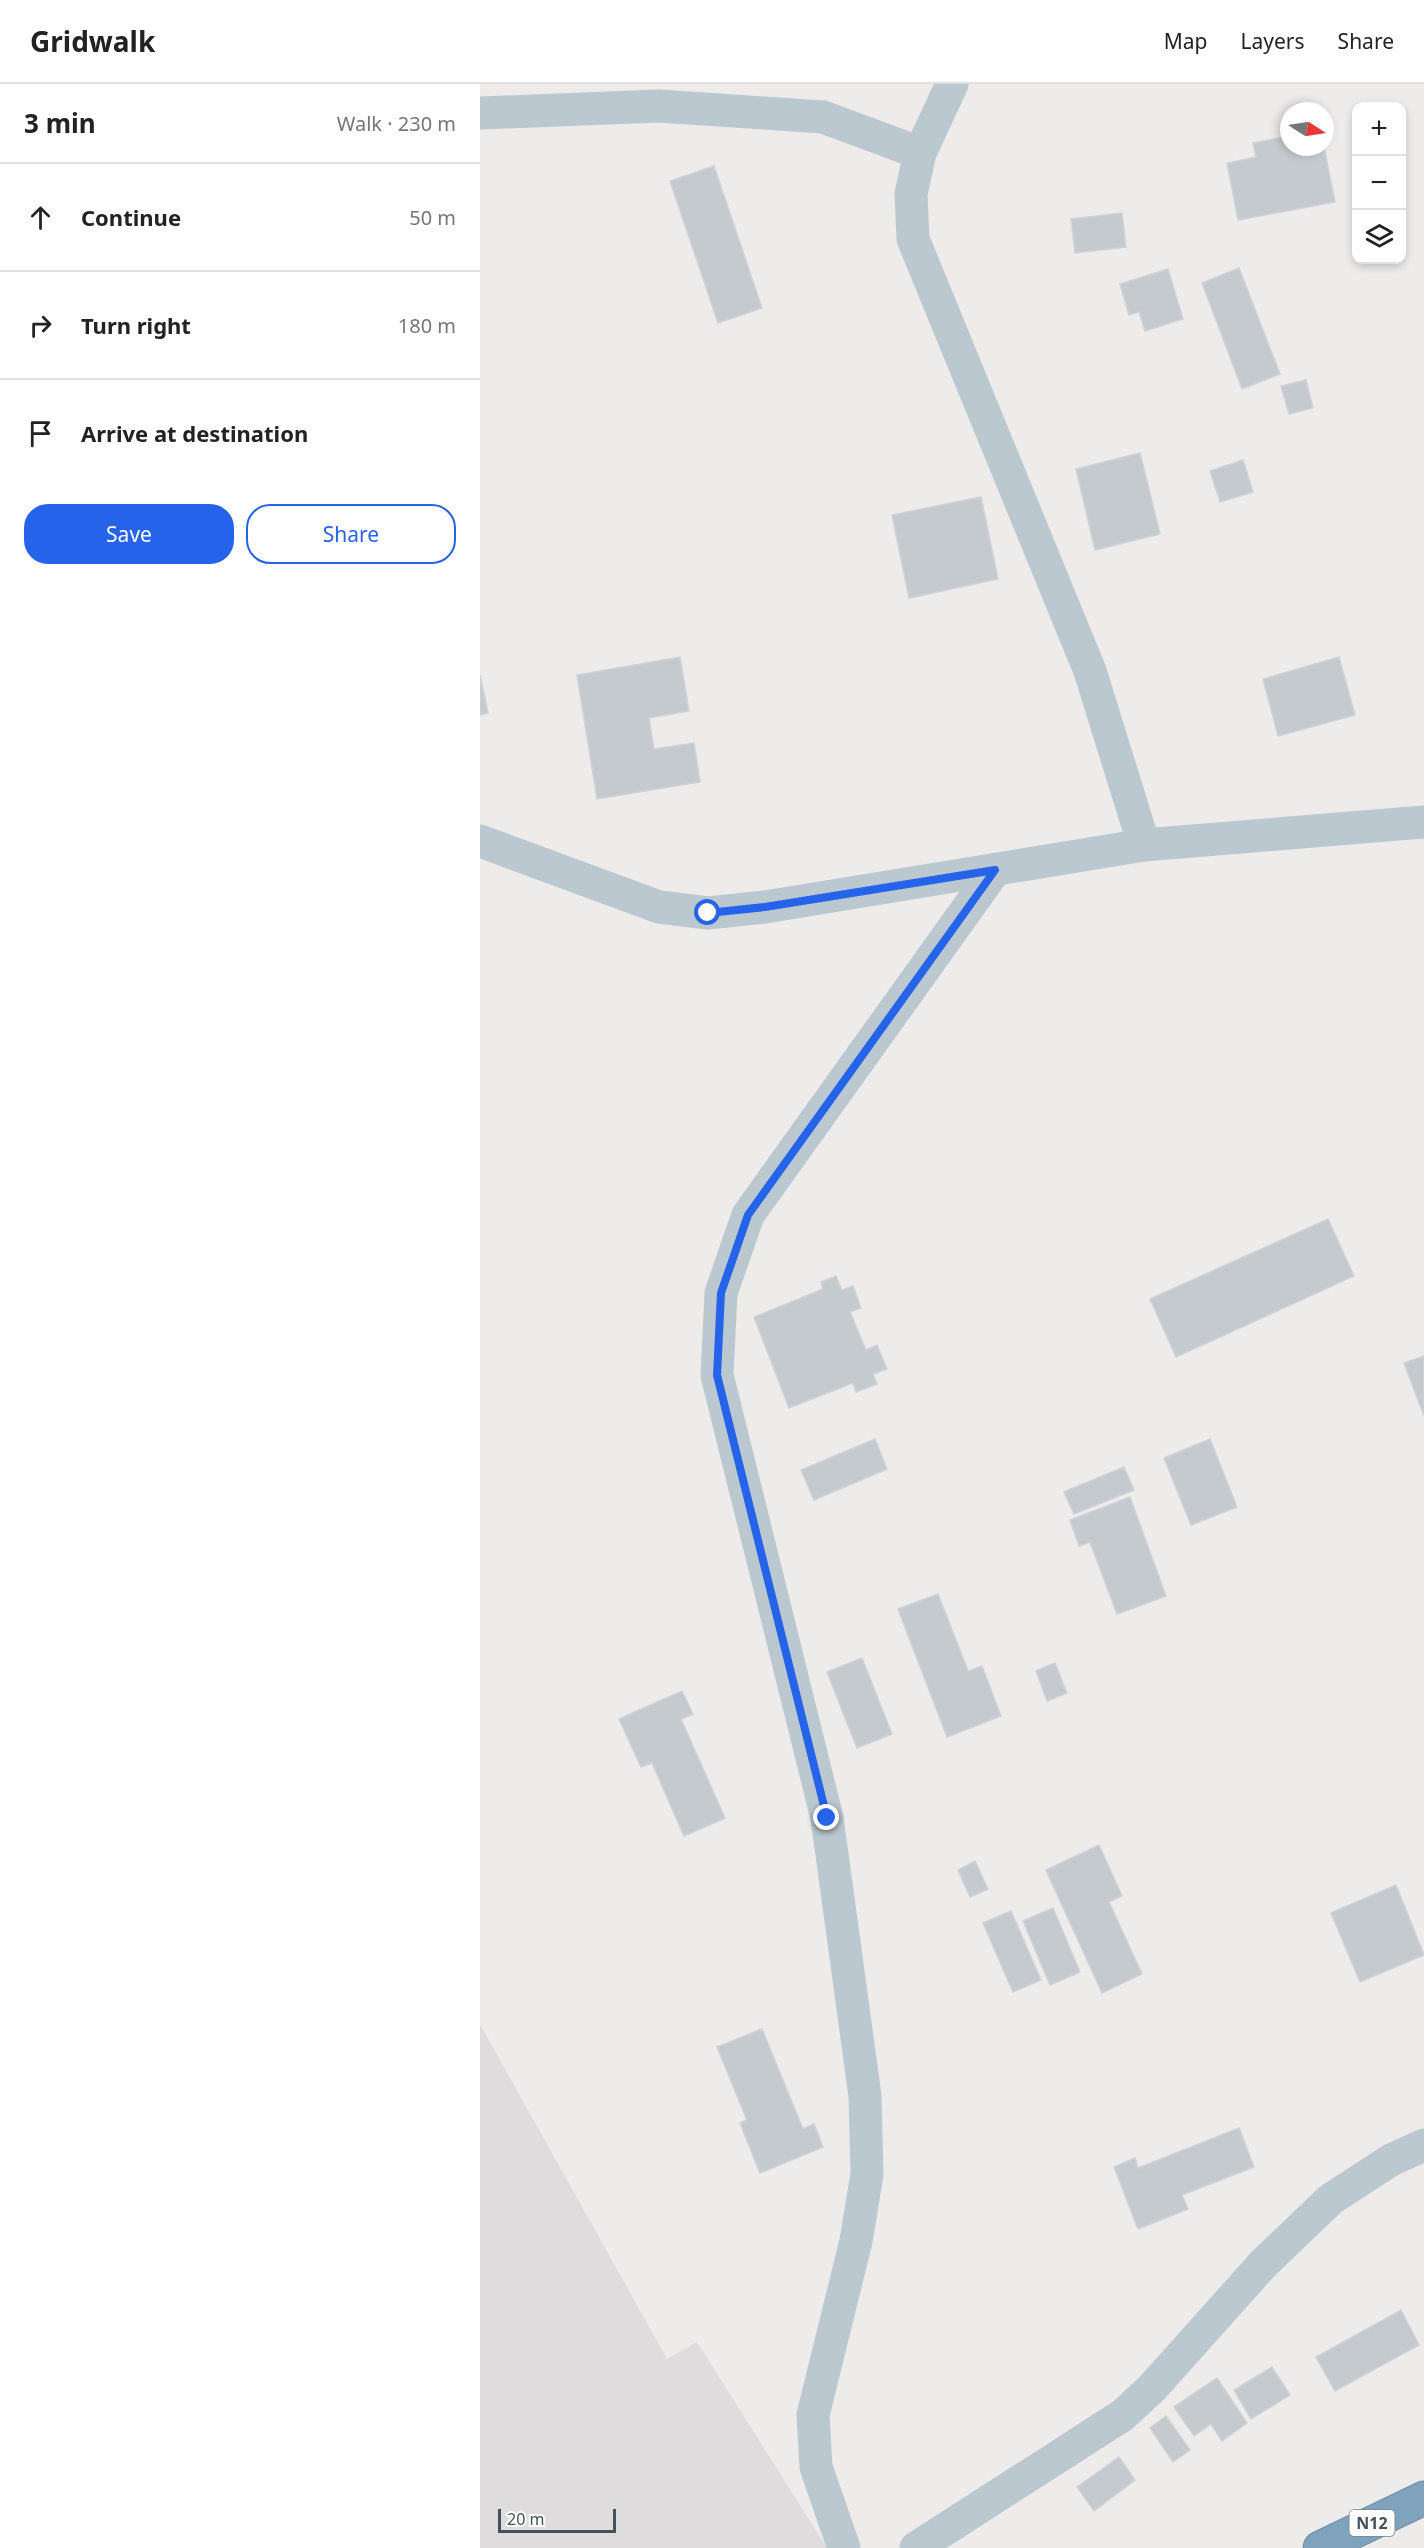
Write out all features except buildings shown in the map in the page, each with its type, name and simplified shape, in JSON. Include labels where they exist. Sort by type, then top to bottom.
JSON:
[{"type":"highway","name":"N12","points":[[1320,2548],[1424,2498]]},
{"type":"street","points":[[952,84],[920,153],[911,194],[913,239],[1090,671],[1144,845]]},
{"type":"street","points":[[480,113],[659,106],[823,117],[920,153]]},
{"type":"street","points":[[480,842],[659,907],[708,913],[765,907],[1144,845],[1424,822]]},
{"type":"street","points":[[844,2548],[816,2467],[813,2415],[856,2241],[867,2174],[865,2096],[827,1818],[717,1375],[721,1293],[748,1215],[995,870]]},
{"type":"street","points":[[916,2548],[1123,2415],[1152,2388],[1263,2264],[1331,2199],[1391,2160],[1424,2145]]},
{"type":"shaded area","points":[[480,2024],[667,2359],[697,2342],[827,2548],[480,2548]]},
{"type":"route","points":[[708,913],[765,907],[995,870],[748,1215],[721,1293],[717,1375],[827,1818]]}]
